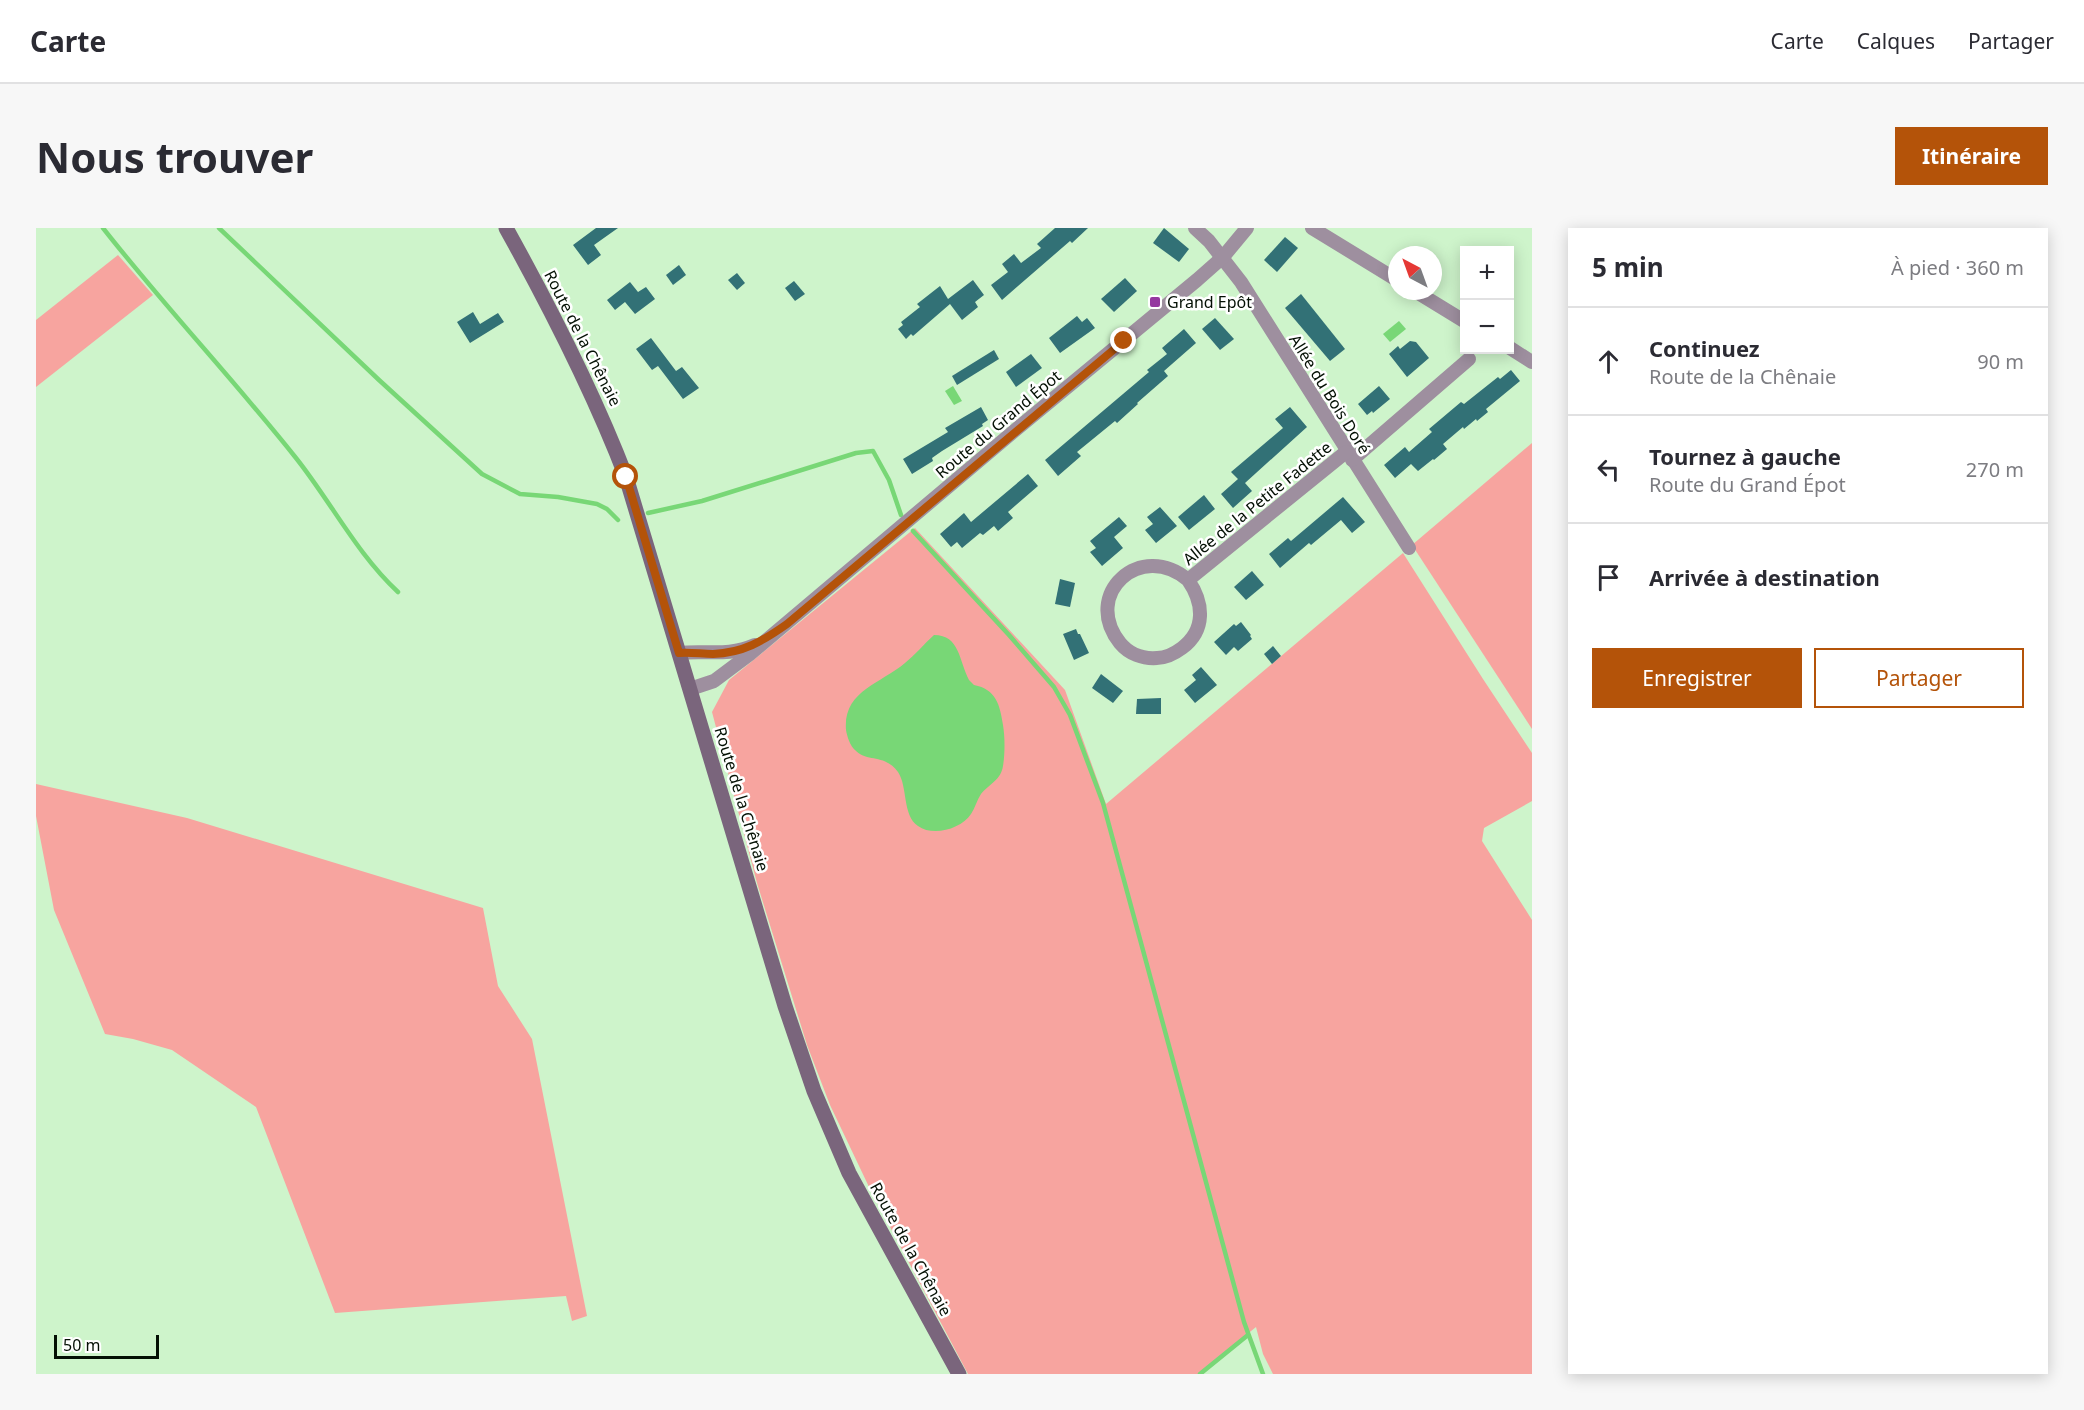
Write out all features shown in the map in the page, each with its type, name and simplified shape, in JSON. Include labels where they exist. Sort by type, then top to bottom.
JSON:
[{"type":"main road","name":"Route de la Chênaie","points":[[506,228],[572,351],[613,442],[633,498],[785,1006],[823,1116],[854,1182],[959,1374]]},
{"type":"street","name":"Allée du Bois Doré","points":[[1195,228],[1223,257],[1241,282],[1409,548]]},
{"type":"street","name":"Route du Grand Épot","points":[[690,688],[714,681],[750,654],[1223,257],[1247,228]]},
{"type":"street","points":[[1312,228],[1388,274]]},
{"type":"street","points":[[1430,300],[1460,319]]},
{"type":"street","points":[[1514,351],[1532,362]]},
{"type":"street","name":"Allée de la Petite Fadette","points":[[1188,580],[1349,456],[1469,359]]},
{"type":"street","name":"Allée de la Petite Fadette","points":[[1148,565],[1169,567],[1188,580],[1196,592],[1201,615],[1190,642],[1173,655],[1158,658],[1145,658],[1123,647],[1113,634],[1107,616],[1111,593],[1118,581],[1133,570],[1148,565]]},
{"type":"street","name":"Route du Grand Épot","points":[[679,653],[726,653],[744,650],[765,640]]},
{"type":"shaded area","points":[[118,255],[153,295],[36,387],[36,320]]},
{"type":"shaded area","points":[[1399,321],[1406,329],[1390,342],[1383,334]]},
{"type":"shaded area","points":[[953,386],[962,401],[954,405],[945,391]]},
{"type":"shaded area","points":[[1532,443],[1532,729],[1412,545]]},
{"type":"shaded area","points":[[915,528],[1065,690],[1106,804],[1403,553],[1532,753],[1532,801],[1484,828],[1482,841],[1532,920],[1532,1374],[1273,1374],[1263,1354],[1256,1327],[1198,1374],[968,1374],[870,1189],[830,1105],[807,1045],[757,883],[712,712],[729,680]]},
{"type":"shaded area","points":[[934,635],[943,636],[954,644],[969,680],[974,685],[987,690],[996,699],[1004,730],[1004,761],[1000,775],[981,794],[972,812],[961,824],[939,831],[924,829],[913,821],[907,808],[898,772],[887,762],[865,756],[855,750],[846,730],[850,706],[857,697],[905,663]]},
{"type":"shaded area","points":[[36,784],[187,818],[483,908],[498,986],[532,1039],[587,1316],[572,1321],[566,1296],[335,1313],[256,1107],[172,1050],[105,1034],[54,910],[36,816]]},
{"type":"building","points":[[596,228],[618,228],[594,245],[601,255],[588,265],[573,245]]},
{"type":"building","points":[[1055,228],[1088,228],[1002,300],[991,285],[1008,272],[1002,264],[1014,254],[1021,263],[1041,248],[1037,244]]},
{"type":"building","points":[[1164,228],[1189,249],[1179,262],[1153,243]]},
{"type":"building","points":[[1285,237],[1298,248],[1277,272],[1264,260]]},
{"type":"building","points":[[679,265],[686,275],[673,285],[666,275]]},
{"type":"building","points":[[737,273],[745,283],[737,290],[728,280]]},
{"type":"building","points":[[1125,278],[1137,291],[1114,312],[1101,299]]},
{"type":"building","points":[[973,280],[984,295],[975,302],[978,307],[962,320],[950,304],[913,336],[911,334],[906,339],[898,329],[903,325],[901,322],[920,307],[917,304],[940,286],[948,299]]},
{"type":"building","points":[[794,281],[805,294],[795,301],[785,288]]},
{"type":"building","points":[[630,282],[638,292],[646,287],[655,299],[635,314],[625,302],[615,310],[607,300]]},
{"type":"building","points":[[1301,294],[1345,349],[1330,361],[1285,308]]},
{"type":"building","points":[[473,312],[480,324],[498,313],[504,322],[470,343],[457,322]]},
{"type":"building","points":[[1077,316],[1082,322],[1087,318],[1095,328],[1060,353],[1049,338]]},
{"type":"building","points":[[1215,318],[1234,339],[1220,350],[1202,329]]},
{"type":"building","points":[[1184,329],[1196,343],[1164,371],[1168,376],[1117,423],[1115,421],[1077,452],[1081,456],[1058,476],[1045,460],[1149,372],[1147,370],[1167,354],[1162,348]]},
{"type":"building","points":[[651,338],[676,371],[682,367],[699,388],[683,399],[658,366],[652,370],[636,349]]},
{"type":"building","points":[[1410,341],[1416,342],[1429,358],[1407,377],[1389,354],[1398,346],[1400,349]]},
{"type":"building","points":[[994,350],[999,359],[957,385],[952,376]]},
{"type":"building","points":[[1031,354],[1042,368],[1016,387],[1006,372]]},
{"type":"building","points":[[1511,370],[1520,381],[1486,409],[1488,412],[1477,421],[1476,419],[1464,429],[1463,427],[1443,444],[1447,449],[1434,460],[1418,471],[1411,464],[1395,478],[1384,465],[1405,447],[1409,452],[1432,432],[1429,429],[1461,402],[1464,404],[1498,377],[1500,379]]},
{"type":"building","points":[[1379,386],[1390,399],[1367,415],[1358,404]]},
{"type":"building","points":[[981,407],[988,420],[982,424],[983,426],[942,451],[932,458],[933,461],[912,474],[903,459],[948,432],[945,428]]},
{"type":"building","points":[[1290,407],[1307,427],[1245,483],[1252,491],[1233,508],[1221,494],[1238,479],[1231,472],[1283,428],[1275,419]]},
{"type":"building","points":[[1028,474],[1038,486],[1008,512],[1013,518],[998,531],[994,526],[983,535],[980,533],[962,548],[957,542],[951,547],[940,534],[964,513],[971,522]]},
{"type":"building","points":[[1204,495],[1215,509],[1189,530],[1178,517]]},
{"type":"building","points":[[1343,497],[1365,522],[1352,533],[1341,520],[1280,568],[1269,554],[1288,538],[1291,541]]},
{"type":"building","points":[[1160,507],[1177,526],[1156,543],[1145,530],[1153,524],[1147,517]]},
{"type":"building","points":[[1119,517],[1127,526],[1114,537],[1123,548],[1102,566],[1090,552],[1096,548],[1090,541]]},
{"type":"building","points":[[1252,571],[1264,585],[1246,600],[1234,587]]},
{"type":"building","points":[[1060,579],[1075,583],[1070,607],[1055,604]]},
{"type":"building","points":[[1241,622],[1252,639],[1238,651],[1234,647],[1226,655],[1214,642],[1234,624],[1236,626]]},
{"type":"building","points":[[1076,629],[1089,653],[1074,660],[1063,634]]},
{"type":"building","points":[[1273,646],[1281,656],[1272,664],[1264,654]]},
{"type":"building","points":[[1201,667],[1217,685],[1195,703],[1184,690],[1196,680],[1192,675]]},
{"type":"building","points":[[1101,674],[1123,691],[1113,703],[1092,688]]},
{"type":"building","points":[[1161,698],[1161,714],[1136,714],[1137,699]]},
{"type":"waterway","points":[[103,228],[296,458],[357,545],[398,592]]},
{"type":"waterway","points":[[219,228],[482,474],[520,494],[558,497],[597,504],[607,509],[618,520]]},
{"type":"waterway","points":[[648,513],[702,501],[856,453],[873,451],[889,480],[901,515]]},
{"type":"waterway","points":[[913,531],[1054,687],[1070,715],[1103,803],[1244,1322],[1263,1374]]},
{"type":"waterway","points":[[1200,1374],[1248,1335]]},
{"type":"place","name":"Grand Epôt","points":[[1155,302]]},
{"type":"route","points":[[626,477],[679,653],[691,651],[708,654],[744,650],[765,640],[787,624],[1124,341]]}]
